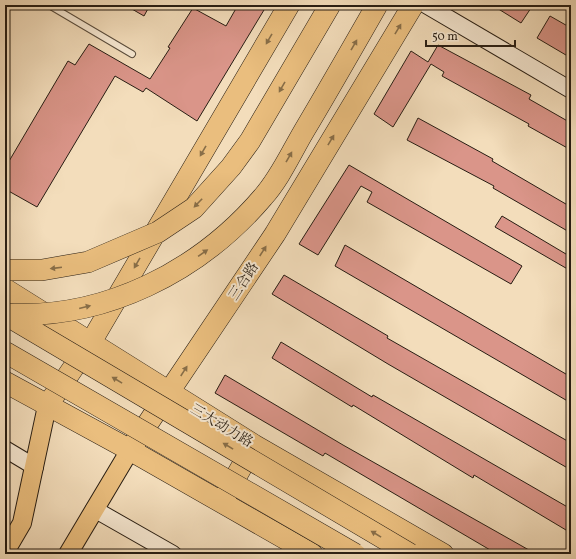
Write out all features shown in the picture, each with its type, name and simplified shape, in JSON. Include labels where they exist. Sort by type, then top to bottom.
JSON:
[{"type":"highway","points":[[47,406],[91,342],[289,5]]},
{"type":"highway","points":[[5,270],[42,270],[88,262],[158,232],[194,208],[231,167],[250,141],[330,5]]},
{"type":"highway","points":[[5,314],[26,315],[63,312],[115,299],[156,282],[195,259],[221,241],[264,197],[282,169],[377,5]]},
{"type":"highway","name":"三合路","points":[[130,450],[170,393],[275,234],[413,5]]},
{"type":"highway","name":"三大动力路","points":[[5,289],[254,445],[442,554]]},
{"type":"highway","points":[[5,314],[410,554]]},
{"type":"highway","points":[[5,352],[355,554]]},
{"type":"highway","points":[[5,382],[130,450],[312,554]]},
{"type":"highway","points":[[221,503],[254,445]]},
{"type":"main road","points":[[5,552],[22,523],[47,406]]},
{"type":"main road","name":"三合路","points":[[68,554],[130,450]]},
{"type":"street","points":[[426,5],[571,90]]},
{"type":"street","points":[[5,450],[35,467]]},
{"type":"street","points":[[94,509],[173,554]]},
{"type":"lane","points":[[49,5],[132,54]]},
{"type":"building","points":[[125,5],[150,5],[144,16]]},
{"type":"building","points":[[238,5],[267,5],[197,121],[146,88],[143,92],[115,76],[37,207],[5,189],[5,168],[68,61],[75,65],[89,44],[150,79],[193,8],[226,26]]},
{"type":"building","points":[[492,5],[533,5],[521,23]]},
{"type":"building","points":[[550,16],[571,28],[571,58],[537,38]]},
{"type":"building","points":[[438,45],[531,95],[529,99],[571,123],[571,150],[528,126],[529,124],[442,76],[444,72],[431,64],[393,127],[374,114],[411,51],[428,62]]},
{"type":"building","points":[[418,118],[493,159],[492,161],[571,207],[571,233],[493,188],[494,186],[407,140]]},
{"type":"building","points":[[349,165],[522,266],[511,284],[367,202],[372,192],[361,186],[318,255],[299,244]]},
{"type":"building","points":[[502,216],[571,257],[571,271],[495,227]]},
{"type":"building","points":[[345,245],[571,377],[571,403],[335,266]]},
{"type":"building","points":[[284,275],[388,336],[387,338],[571,443],[571,470],[388,364],[272,294]]},
{"type":"building","points":[[281,342],[372,397],[373,395],[571,509],[571,533],[474,475],[473,478],[272,358]]},
{"type":"building","points":[[225,375],[343,445],[536,554],[497,554],[325,453],[323,456],[215,393]]}]
